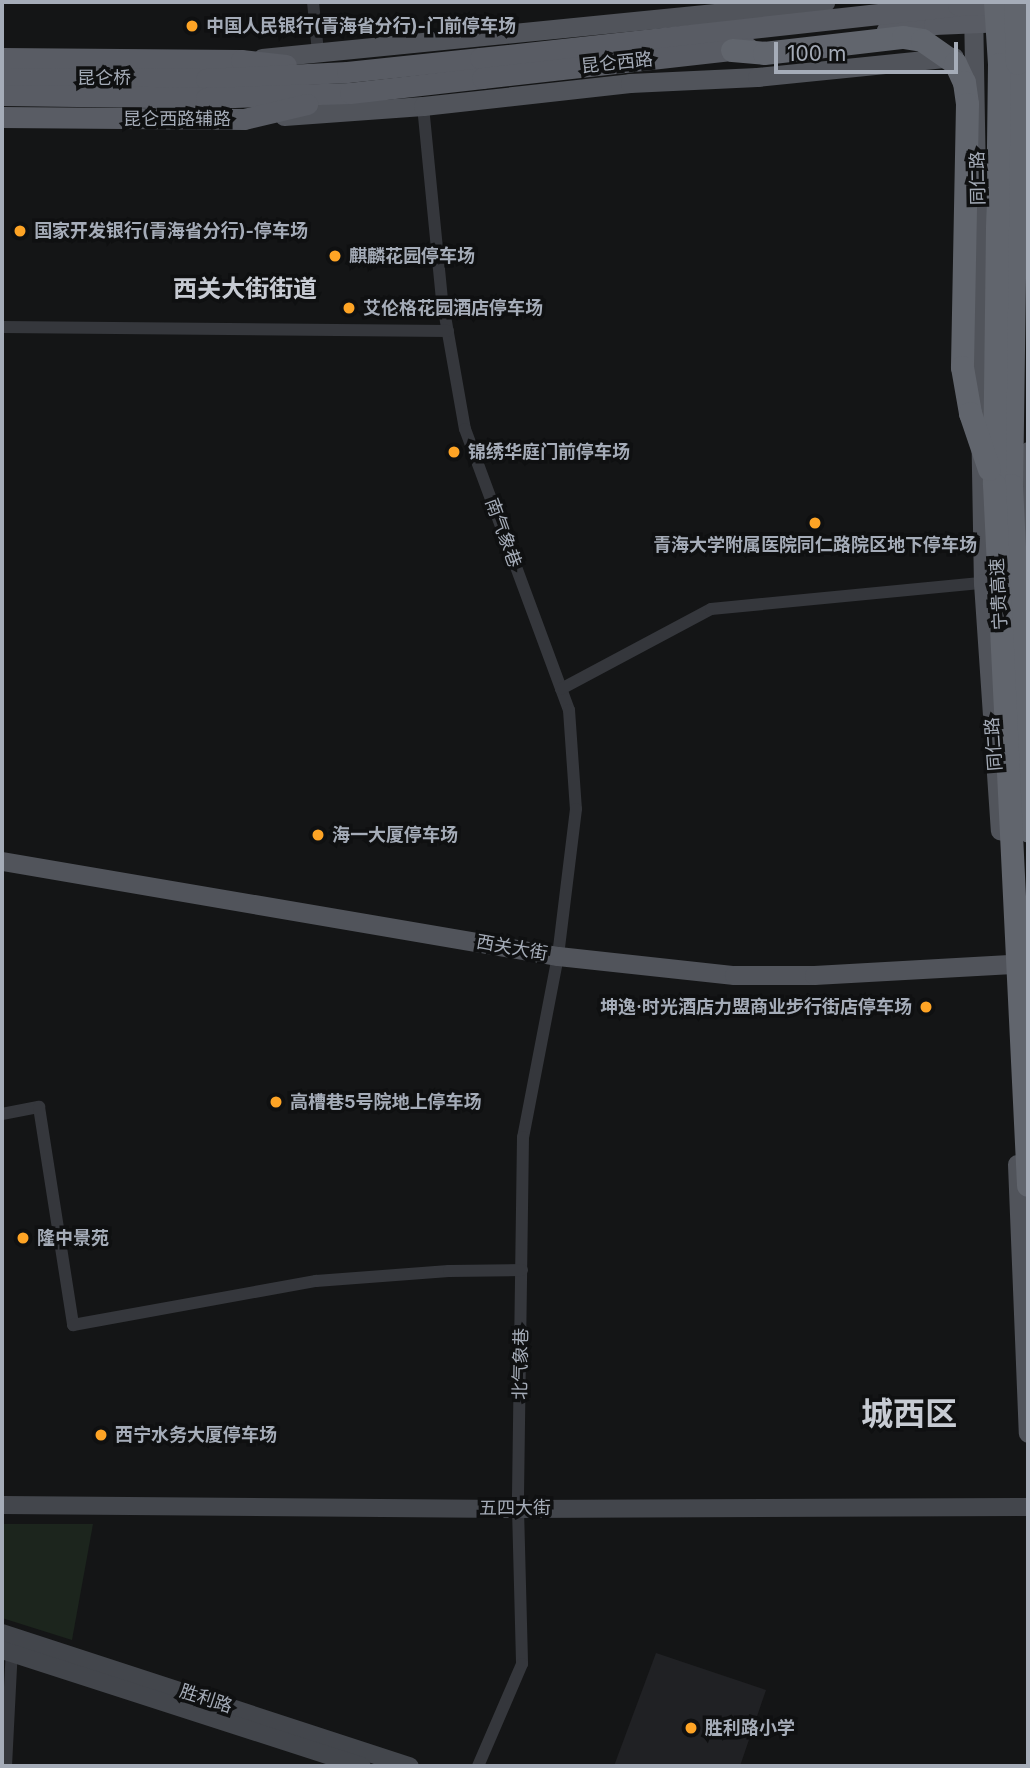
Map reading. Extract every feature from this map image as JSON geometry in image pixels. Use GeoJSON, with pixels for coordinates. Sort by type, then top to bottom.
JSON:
{"type":"FeatureCollection","features":[{"type":"Feature","properties":{"kind":"highway"},"geometry":{"type":"LineString","coordinates":[[928,2],[966,3]]}},
{"type":"Feature","properties":{"kind":"highway","name":"宁贵高速"},"geometry":{"type":"LineString","coordinates":[[995,2],[999,64],[1003,485],[1028,1185]]}},
{"type":"Feature","properties":{"kind":"highway","name":"宁贵高速"},"geometry":{"type":"LineString","coordinates":[[1015,2],[1017,63],[1003,485],[1028,831]]}},
{"type":"Feature","properties":{"kind":"highway","name":"昆仑西路"},"geometry":{"type":"LineString","coordinates":[[206,89],[348,83],[481,68],[966,3],[1028,4]]}},
{"type":"Feature","properties":{"kind":"highway","name":"昆仑西路"},"geometry":{"type":"LineString","coordinates":[[481,68],[732,50],[934,24],[1028,20]]}},
{"type":"Feature","properties":{"kind":"highway"},"geometry":{"type":"LineString","coordinates":[[732,50],[764,53],[903,37],[922,40],[955,62],[964,82],[968,104],[962,367],[970,413],[1003,485]]}},
{"type":"Feature","properties":{"kind":"highway"},"geometry":{"type":"LineString","coordinates":[[2,58],[241,60],[348,83]]}},
{"type":"Feature","properties":{"kind":"highway","name":"昆仑桥"},"geometry":{"type":"LineString","coordinates":[[2,78],[206,89]]}},
{"type":"Feature","properties":{"kind":"highway","name":"昆仑西路辅路"},"geometry":{"type":"LineString","coordinates":[[2,117],[244,119],[348,83]]}},
{"type":"Feature","properties":{"kind":"highway","name":"昆仑桥"},"geometry":{"type":"LineString","coordinates":[[2,95],[206,89]]}},
{"type":"Feature","properties":{"kind":"highway"},"geometry":{"type":"LineString","coordinates":[[1003,485],[1028,424]]}},
{"type":"Feature","properties":{"kind":"main road"},"geometry":{"type":"LineString","coordinates":[[241,60],[474,37],[676,10],[825,2]]}},
{"type":"Feature","properties":{"kind":"main road","name":"同仁路"},"geometry":{"type":"LineString","coordinates":[[966,3],[976,56],[983,583],[1019,964],[1028,1433]]}},
{"type":"Feature","properties":{"kind":"main road"},"geometry":{"type":"LineString","coordinates":[[474,37],[436,50],[378,58],[348,83],[388,100],[444,93],[520,96]]}},
{"type":"Feature","properties":{"kind":"main road"},"geometry":{"type":"LineString","coordinates":[[244,119],[423,106],[630,83],[757,77],[1028,53]]}},
{"type":"Feature","properties":{"kind":"main road"},"geometry":{"type":"LineString","coordinates":[[1028,451],[1028,542]]}},
{"type":"Feature","properties":{"kind":"main road","name":"西关大街"},"geometry":{"type":"LineString","coordinates":[[2,861],[558,956],[734,975],[814,975],[1019,964]]}},
{"type":"Feature","properties":{"kind":"main road","name":"五四大街"},"geometry":{"type":"LineString","coordinates":[[2,1505],[519,1509],[1028,1507]]}},
{"type":"Feature","properties":{"kind":"main road","name":"胜利路"},"geometry":{"type":"LineString","coordinates":[[7,1643],[362,1766]]}},
{"type":"Feature","properties":{"kind":"main road","name":"胜利路"},"geometry":{"type":"LineString","coordinates":[[7,1643],[410,1766]]}},
{"type":"Feature","properties":{"kind":"street"},"geometry":{"type":"LineString","coordinates":[[313,2],[318,52]]}},
{"type":"Feature","properties":{"kind":"street","name":"南气象巷"},"geometry":{"type":"LineString","coordinates":[[423,106],[448,331],[465,429],[569,710],[576,808],[558,956]]}},
{"type":"Feature","properties":{"kind":"street"},"geometry":{"type":"LineString","coordinates":[[2,327],[448,331]]}},
{"type":"Feature","properties":{"kind":"street"},"geometry":{"type":"LineString","coordinates":[[561,689],[711,609],[983,583]]}},
{"type":"Feature","properties":{"kind":"street","name":"北气象巷"},"geometry":{"type":"LineString","coordinates":[[478,1766],[522,1664],[519,1509],[523,1137],[558,956]]}},
{"type":"Feature","properties":{"kind":"street"},"geometry":{"type":"LineString","coordinates":[[2,1114],[39,1107],[73,1325],[316,1281],[449,1271],[522,1270]]}},
{"type":"Feature","properties":{"kind":"street"},"geometry":{"type":"LineString","coordinates":[[6,1766],[7,1643]]}},
{"type":"Feature","properties":{"kind":"shaded area"},"geometry":{"type":"Polygon","coordinates":[[[2,1524],[93,1524],[72,1640],[2,1618],[2,1524]]]}},
{"type":"Feature","properties":{"kind":"shaded area","name":"胜利路小学"},"geometry":{"type":"Polygon","coordinates":[[[656,1653],[766,1690],[740,1766],[614,1766],[656,1653]]]}},
{"type":"Feature","properties":{"kind":"place","name":"中国人民银行(青海省分行)-门前停车场"},"geometry":{"type":"Point","coordinates":[192,26]}},
{"type":"Feature","properties":{"kind":"place","name":"国家开发银行(青海省分行)-停车场"},"geometry":{"type":"Point","coordinates":[20,231]}},
{"type":"Feature","properties":{"kind":"place","name":"麒麟花园停车场"},"geometry":{"type":"Point","coordinates":[335,256]}},
{"type":"Feature","properties":{"kind":"place","name":"艾伦格花园酒店停车场"},"geometry":{"type":"Point","coordinates":[349,308]}},
{"type":"Feature","properties":{"kind":"place","name":"锦绣华庭门前停车场"},"geometry":{"type":"Point","coordinates":[454,452]}},
{"type":"Feature","properties":{"kind":"place","name":"青海大学附属医院同仁路院区地下停车场"},"geometry":{"type":"Point","coordinates":[815,523]}},
{"type":"Feature","properties":{"kind":"place","name":"海一大厦停车场"},"geometry":{"type":"Point","coordinates":[318,835]}},
{"type":"Feature","properties":{"kind":"place","name":"坤逸·时光酒店力盟商业步行街店停车场"},"geometry":{"type":"Point","coordinates":[926,1007]}},
{"type":"Feature","properties":{"kind":"place","name":"高槽巷5号院地上停车场"},"geometry":{"type":"Point","coordinates":[276,1102]}},
{"type":"Feature","properties":{"kind":"place","name":"隆中景苑"},"geometry":{"type":"Point","coordinates":[23,1238]}},
{"type":"Feature","properties":{"kind":"place","name":"西宁水务大厦停车场"},"geometry":{"type":"Point","coordinates":[101,1435]}},
{"type":"Feature","properties":{"kind":"place","name":"胜利路小学"},"geometry":{"type":"Point","coordinates":[691,1728]}},
{"type":"Feature","properties":{"kind":"district","name":"西关大街街道"},"geometry":{"type":"Point","coordinates":[245,289]}},
{"type":"Feature","properties":{"kind":"district","name":"城西区"},"geometry":{"type":"Point","coordinates":[909,1414]}}]}
